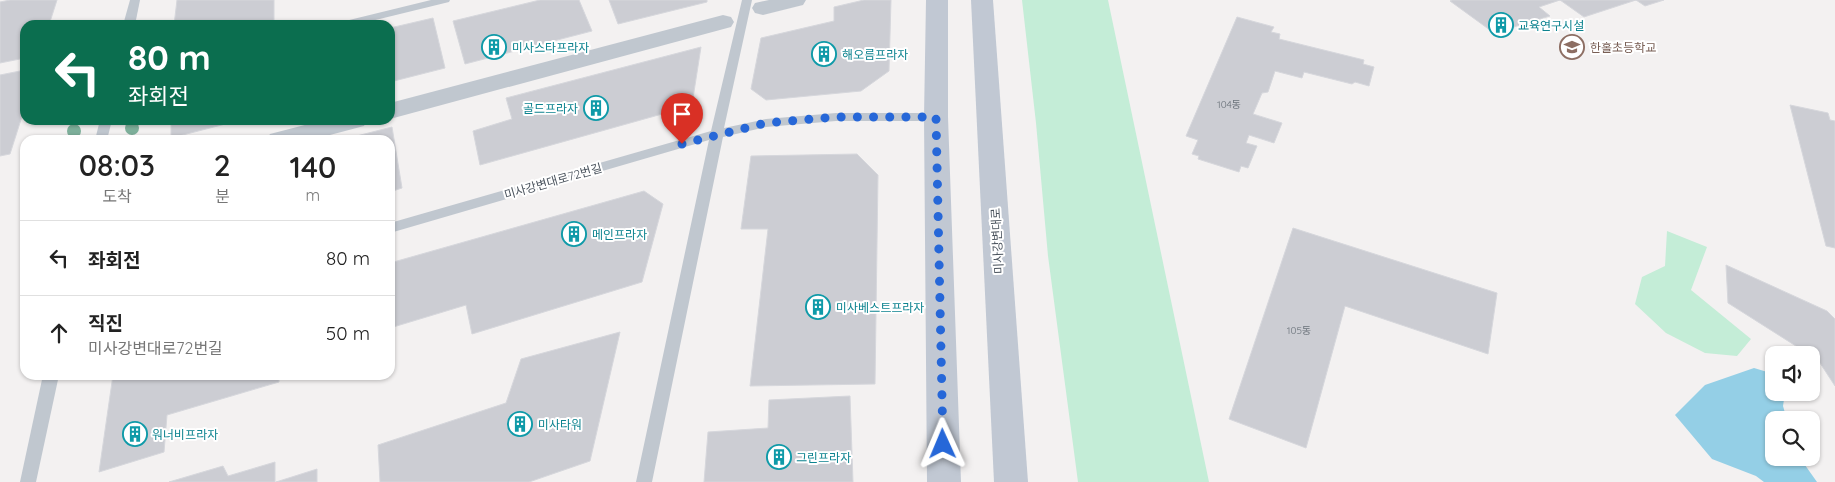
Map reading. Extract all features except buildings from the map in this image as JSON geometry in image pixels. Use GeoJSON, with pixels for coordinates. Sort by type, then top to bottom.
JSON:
{"type":"FeatureCollection","features":[{"type":"Feature","properties":{"kind":"main road"},"geometry":{"type":"LineString","coordinates":[[936,0],[936,117],[944,482]]}},
{"type":"Feature","properties":{"kind":"main road","name":"미사강변대로"},"geometry":{"type":"LineString","coordinates":[[982,0],[1011,482]]}},
{"type":"Feature","properties":{"kind":"street"},"geometry":{"type":"LineString","coordinates":[[755,4],[795,0]]}},
{"type":"Feature","properties":{"kind":"street"},"geometry":{"type":"LineString","coordinates":[[395,110],[723,22]]}},
{"type":"Feature","properties":{"kind":"street"},"geometry":{"type":"LineString","coordinates":[[298,135],[335,125]]}},
{"type":"Feature","properties":{"kind":"lane"},"geometry":{"type":"LineString","coordinates":[[130,20],[135,0]]}},
{"type":"Feature","properties":{"kind":"lane"},"geometry":{"type":"LineString","coordinates":[[362,20],[445,0]]}},
{"type":"Feature","properties":{"kind":"lane"},"geometry":{"type":"LineString","coordinates":[[644,482],[717,134],[755,4]]}},
{"type":"Feature","properties":{"kind":"lane","name":"미사강변대로72번길"},"geometry":{"type":"LineString","coordinates":[[395,227],[717,134],[766,123],[836,117],[936,117]]}},
{"type":"Feature","properties":{"kind":"lane"},"geometry":{"type":"LineString","coordinates":[[28,482],[50,380]]}},
{"type":"Feature","properties":{"kind":"green space"},"geometry":{"type":"Polygon","coordinates":[[[1022,0],[1108,0],[1209,482],[1078,482],[1048,256],[1036,123],[1022,0]]]}},
{"type":"Feature","properties":{"kind":"green space"},"geometry":{"type":"Polygon","coordinates":[[[1667,231],[1707,247],[1691,290],[1751,339],[1737,356],[1705,353],[1666,333],[1635,304],[1642,277],[1665,266],[1667,231]]]}},
{"type":"Feature","properties":{"kind":"water"},"geometry":{"type":"Polygon","coordinates":[[[1754,368],[1765,371],[1765,401],[1784,401],[1784,411],[1765,411],[1765,466],[1806,466],[1817,482],[1764,482],[1756,476],[1712,459],[1675,415],[1705,385],[1754,368]]]}},
{"type":"Feature","properties":{"kind":"place","name":"교육연구시설"},"geometry":{"type":"Point","coordinates":[1501,25]}},
{"type":"Feature","properties":{"kind":"place","name":"미사스타프라자"},"geometry":{"type":"Point","coordinates":[494,47]}},
{"type":"Feature","properties":{"kind":"place","name":"한홀초등학교"},"geometry":{"type":"Point","coordinates":[1572,47]}},
{"type":"Feature","properties":{"kind":"place","name":"해오름프라자"},"geometry":{"type":"Point","coordinates":[824,54]}},
{"type":"Feature","properties":{"kind":"place","name":"골드프라자"},"geometry":{"type":"Point","coordinates":[596,108]}},
{"type":"Feature","properties":{"kind":"place","name":"메인프라자"},"geometry":{"type":"Point","coordinates":[574,234]}},
{"type":"Feature","properties":{"kind":"place","name":"미사베스트프라자"},"geometry":{"type":"Point","coordinates":[818,307]}},
{"type":"Feature","properties":{"kind":"place","name":"미사타워"},"geometry":{"type":"Point","coordinates":[520,424]}},
{"type":"Feature","properties":{"kind":"place","name":"워너비프라자"},"geometry":{"type":"Point","coordinates":[135,434]}},
{"type":"Feature","properties":{"kind":"place","name":"그린프라자"},"geometry":{"type":"Point","coordinates":[779,457]}},
{"type":"Feature","properties":{"kind":"route"},"geometry":{"type":"LineString","coordinates":[[682,144],[766,123],[836,117],[936,117],[943,444]]}}]}
